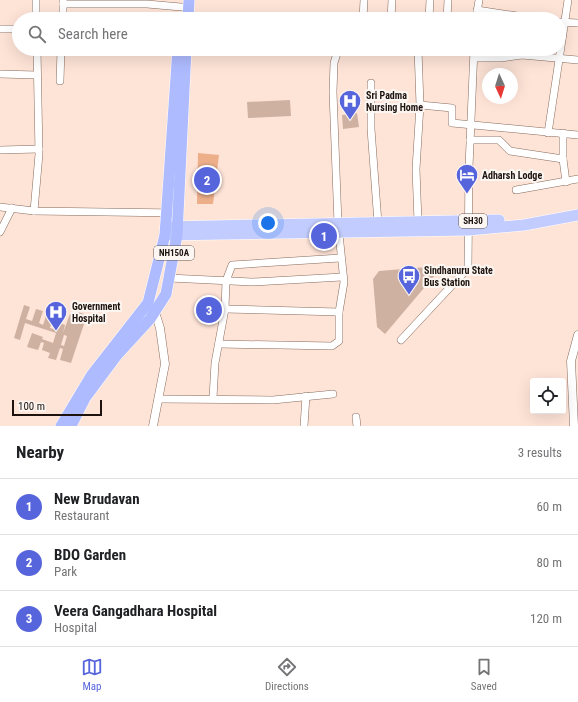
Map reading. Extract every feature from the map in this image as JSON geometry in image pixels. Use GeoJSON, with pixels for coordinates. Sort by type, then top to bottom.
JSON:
{"type":"FeatureCollection","features":[{"type":"Feature","properties":{"kind":"highway"},"geometry":{"type":"LineString","coordinates":[[182,12],[184,2]]}},
{"type":"Feature","properties":{"kind":"highway"},"geometry":{"type":"LineString","coordinates":[[184,2],[186,12]]}},
{"type":"Feature","properties":{"kind":"highway","name":"NH150A"},"geometry":{"type":"LineString","coordinates":[[61,426],[91,376],[152,307],[166,294],[178,231],[173,213],[178,56]]}},
{"type":"Feature","properties":{"kind":"highway","name":"NH150A"},"geometry":{"type":"LineString","coordinates":[[71,426],[85,398],[152,307],[165,231],[173,213],[185,56]]}},
{"type":"Feature","properties":{"kind":"main road","name":"SH30"},"geometry":{"type":"LineString","coordinates":[[165,231],[338,228],[378,223],[418,222],[468,226],[536,217],[578,208]]}},
{"type":"Feature","properties":{"kind":"main road"},"geometry":{"type":"LineString","coordinates":[[338,228],[524,225],[578,215]]}},
{"type":"Feature","properties":{"kind":"street"},"geometry":{"type":"LineString","coordinates":[[36,0],[36,12]]}},
{"type":"Feature","properties":{"kind":"street"},"geometry":{"type":"LineString","coordinates":[[363,12],[364,0]]}},
{"type":"Feature","properties":{"kind":"street"},"geometry":{"type":"LineString","coordinates":[[391,12],[392,0]]}},
{"type":"Feature","properties":{"kind":"street"},"geometry":{"type":"LineString","coordinates":[[429,12],[430,0]]}},
{"type":"Feature","properties":{"kind":"street"},"geometry":{"type":"LineString","coordinates":[[447,12],[448,0]]}},
{"type":"Feature","properties":{"kind":"street"},"geometry":{"type":"LineString","coordinates":[[479,0],[477,10],[490,12]]}},
{"type":"Feature","properties":{"kind":"street"},"geometry":{"type":"LineString","coordinates":[[565,12],[568,0]]}},
{"type":"Feature","properties":{"kind":"street"},"geometry":{"type":"LineString","coordinates":[[63,2],[147,4],[184,2]]}},
{"type":"Feature","properties":{"kind":"street"},"geometry":{"type":"LineString","coordinates":[[566,22],[578,23]]}},
{"type":"Feature","properties":{"kind":"street"},"geometry":{"type":"LineString","coordinates":[[0,29],[12,29]]}},
{"type":"Feature","properties":{"kind":"street"},"geometry":{"type":"LineString","coordinates":[[34,211],[39,149],[37,56]]}},
{"type":"Feature","properties":{"kind":"street"},"geometry":{"type":"LineString","coordinates":[[60,81],[61,56]]}},
{"type":"Feature","properties":{"kind":"street"},"geometry":{"type":"LineString","coordinates":[[219,344],[332,346],[339,342],[339,312],[344,282],[342,277],[338,228],[333,92],[334,63],[336,56]]}},
{"type":"Feature","properties":{"kind":"street"},"geometry":{"type":"LineString","coordinates":[[418,56],[420,105],[416,169],[418,222]]}},
{"type":"Feature","properties":{"kind":"street"},"geometry":{"type":"LineString","coordinates":[[401,340],[468,268],[470,124],[475,58],[501,58],[515,56]]}},
{"type":"Feature","properties":{"kind":"street"},"geometry":{"type":"LineString","coordinates":[[534,56],[578,60]]}},
{"type":"Feature","properties":{"kind":"street"},"geometry":{"type":"LineString","coordinates":[[548,133],[559,58]]}},
{"type":"Feature","properties":{"kind":"street"},"geometry":{"type":"LineString","coordinates":[[0,74],[37,75]]}},
{"type":"Feature","properties":{"kind":"street"},"geometry":{"type":"LineString","coordinates":[[371,83],[372,129],[378,223]]}},
{"type":"Feature","properties":{"kind":"street"},"geometry":{"type":"LineString","coordinates":[[420,105],[452,108],[452,124],[470,124],[548,133],[578,134]]}},
{"type":"Feature","properties":{"kind":"street"},"geometry":{"type":"LineString","coordinates":[[563,133],[563,159],[566,182]]}},
{"type":"Feature","properties":{"kind":"street"},"geometry":{"type":"LineString","coordinates":[[470,140],[499,140],[510,150],[563,159]]}},
{"type":"Feature","properties":{"kind":"street"},"geometry":{"type":"LineString","coordinates":[[0,150],[39,149]]}},
{"type":"Feature","properties":{"kind":"street"},"geometry":{"type":"LineString","coordinates":[[516,190],[578,179]]}},
{"type":"Feature","properties":{"kind":"street"},"geometry":{"type":"LineString","coordinates":[[0,206],[34,211],[173,213]]}},
{"type":"Feature","properties":{"kind":"street"},"geometry":{"type":"LineString","coordinates":[[0,231],[12,208]]}},
{"type":"Feature","properties":{"kind":"street"},"geometry":{"type":"LineString","coordinates":[[213,398],[215,364],[225,310],[226,281],[232,265],[340,258]]}},
{"type":"Feature","properties":{"kind":"street"},"geometry":{"type":"LineString","coordinates":[[169,278],[252,282],[342,277]]}},
{"type":"Feature","properties":{"kind":"street"},"geometry":{"type":"LineString","coordinates":[[152,307],[160,328],[165,364],[153,426]]}},
{"type":"Feature","properties":{"kind":"street"},"geometry":{"type":"LineString","coordinates":[[225,310],[339,312]]}},
{"type":"Feature","properties":{"kind":"street"},"geometry":{"type":"LineString","coordinates":[[574,426],[571,361],[578,335]]}},
{"type":"Feature","properties":{"kind":"street"},"geometry":{"type":"LineString","coordinates":[[159,399],[213,398],[273,400],[333,394]]}},
{"type":"Feature","properties":{"kind":"street"},"geometry":{"type":"LineString","coordinates":[[304,426],[306,396]]}},
{"type":"Feature","properties":{"kind":"street"},"geometry":{"type":"LineString","coordinates":[[356,417],[357,426]]}},
{"type":"Feature","properties":{"kind":"shaded area"},"geometry":{"type":"Polygon","coordinates":[[[198,153],[219,155],[213,204],[197,204],[198,153]]]}},
{"type":"Feature","properties":{"kind":"building"},"geometry":{"type":"Polygon","coordinates":[[[290,100],[291,116],[248,118],[247,102],[290,100]]]}},
{"type":"Feature","properties":{"kind":"building"},"geometry":{"type":"Polygon","coordinates":[[[357,113],[359,127],[343,129],[342,115],[357,113]]]}},
{"type":"Feature","properties":{"kind":"building"},"geometry":{"type":"Polygon","coordinates":[[[427,267],[435,275],[385,334],[377,327],[373,279],[379,271],[427,267]]]}},
{"type":"Feature","properties":{"kind":"building"},"geometry":{"type":"Polygon","coordinates":[[[24,305],[30,307],[26,319],[32,321],[36,309],[43,311],[39,323],[43,325],[47,313],[54,315],[50,328],[57,330],[60,323],[65,325],[63,333],[70,314],[74,315],[75,311],[87,315],[71,363],[60,360],[63,349],[60,348],[56,360],[48,358],[50,353],[42,350],[44,343],[41,342],[38,350],[27,347],[32,333],[53,343],[56,333],[25,323],[20,340],[14,338],[24,305]],[[64,335],[61,345],[64,346],[67,336],[64,335]]]}},
{"type":"Feature","properties":{"kind":"place","name":"Sri Padma Nursing Home"},"geometry":{"type":"Point","coordinates":[350,120]}},
{"type":"Feature","properties":{"kind":"place","name":"BDO Garden"},"geometry":{"type":"Point","coordinates":[207,180]}},
{"type":"Feature","properties":{"kind":"place","name":"Adharsh Lodge"},"geometry":{"type":"Point","coordinates":[467,194]}},
{"type":"Feature","properties":{"kind":"place","name":"New Brudavan"},"geometry":{"type":"Point","coordinates":[324,236]}},
{"type":"Feature","properties":{"kind":"place","name":"Sindhanuru State Bus Station"},"geometry":{"type":"Point","coordinates":[409,296]}},
{"type":"Feature","properties":{"kind":"place","name":"Veera Gangadhara Hospital"},"geometry":{"type":"Point","coordinates":[209,310]}},
{"type":"Feature","properties":{"kind":"place","name":"Government Hospital"},"geometry":{"type":"Point","coordinates":[56,332]}}]}
